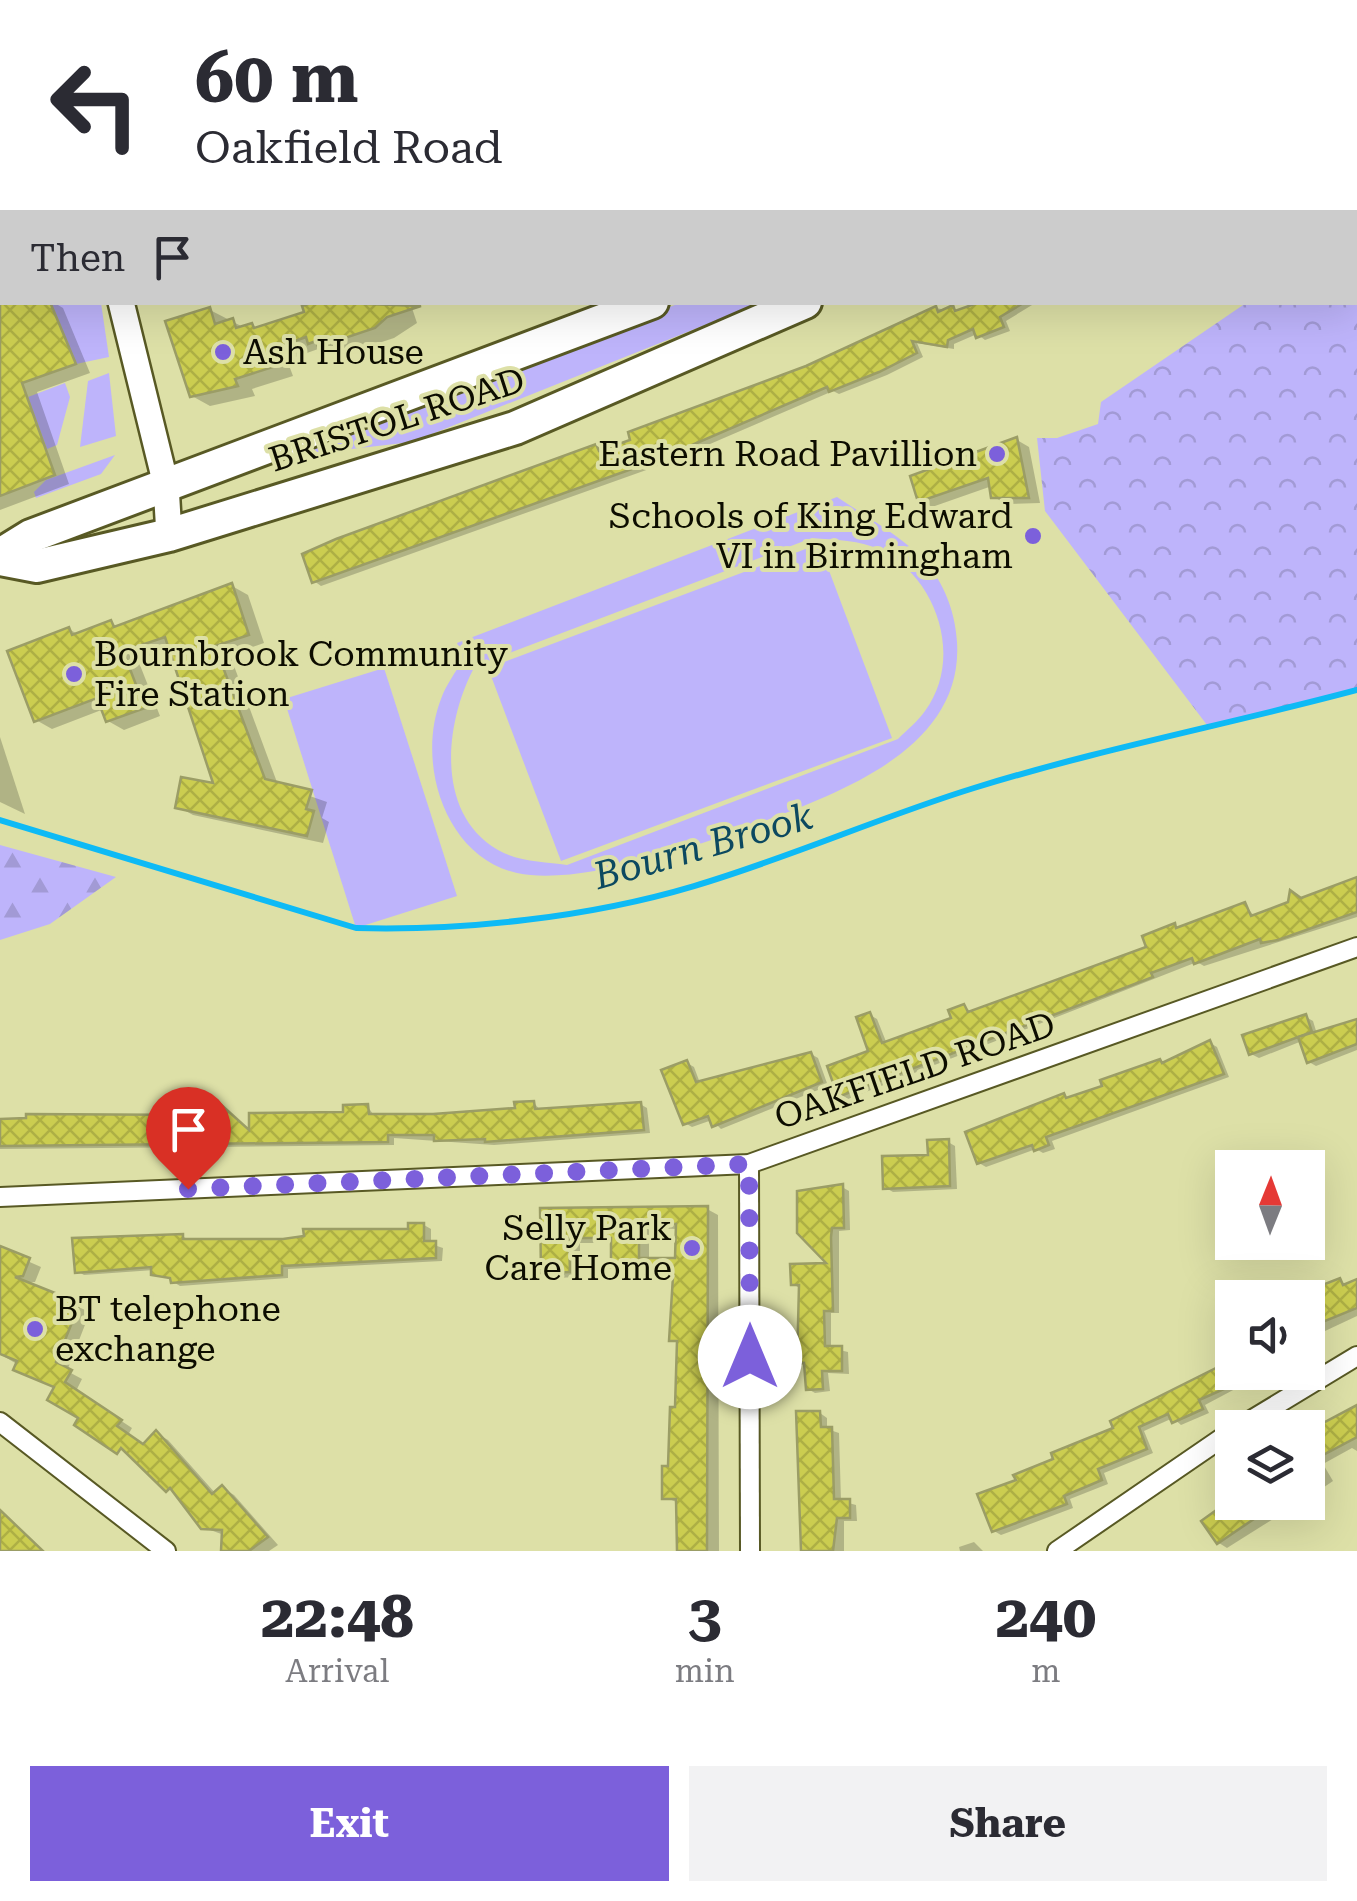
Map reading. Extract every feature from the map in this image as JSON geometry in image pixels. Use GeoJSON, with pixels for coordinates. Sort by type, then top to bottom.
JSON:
{"type":"FeatureCollection","features":[{"type":"Feature","properties":{"kind":"highway","name":"BRISTOL ROAD"},"geometry":{"type":"LineString","coordinates":[[0,557],[31,536],[644,305]]}},
{"type":"Feature","properties":{"kind":"highway","name":"BRISTOL ROAD"},"geometry":{"type":"LineString","coordinates":[[0,557],[37,566],[169,535],[515,428],[798,305]]}},
{"type":"Feature","properties":{"kind":"highway"},"geometry":{"type":"LineString","coordinates":[[166,486],[178,504],[195,509],[359,458],[436,452]]}},
{"type":"Feature","properties":{"kind":"street"},"geometry":{"type":"LineString","coordinates":[[122,305],[166,486],[169,535]]}},
{"type":"Feature","properties":{"kind":"street","name":"OAKFIELD ROAD"},"geometry":{"type":"LineString","coordinates":[[0,1198],[749,1164],[1357,947]]}},
{"type":"Feature","properties":{"kind":"street"},"geometry":{"type":"LineString","coordinates":[[749,1164],[750,1551]]}},
{"type":"Feature","properties":{"kind":"street"},"geometry":{"type":"LineString","coordinates":[[1267,1410],[1357,1356]]}},
{"type":"Feature","properties":{"kind":"street"},"geometry":{"type":"LineString","coordinates":[[0,1422],[166,1551]]}},
{"type":"Feature","properties":{"kind":"street"},"geometry":{"type":"LineString","coordinates":[[1057,1551],[1215,1443]]}},
{"type":"Feature","properties":{"kind":"green space"},"geometry":{"type":"Polygon","coordinates":[[[51,305],[101,305],[109,357],[76,364],[51,305]]]}},
{"type":"Feature","properties":{"kind":"green space"},"geometry":{"type":"Polygon","coordinates":[[[675,305],[755,305],[412,442],[308,454],[297,451],[675,305]]]}},
{"type":"Feature","properties":{"kind":"green space"},"geometry":{"type":"Polygon","coordinates":[[[1243,305],[1357,305],[1357,690],[1210,729],[1045,511],[1037,438],[1057,438],[1098,424],[1101,402],[1243,305]]]}},
{"type":"Feature","properties":{"kind":"green space"},"geometry":{"type":"Polygon","coordinates":[[[109,373],[116,436],[80,447],[88,381],[109,373]]]}},
{"type":"Feature","properties":{"kind":"green space"},"geometry":{"type":"Polygon","coordinates":[[[65,383],[70,397],[57,445],[47,449],[28,397],[65,383]]]}},
{"type":"Feature","properties":{"kind":"green space"},"geometry":{"type":"Polygon","coordinates":[[[115,455],[101,474],[36,498],[34,492],[46,480],[115,455]]]}},
{"type":"Feature","properties":{"kind":"green space"},"geometry":{"type":"Polygon","coordinates":[[[837,497],[899,538],[926,563],[946,594],[957,642],[953,681],[939,713],[915,741],[886,765],[815,801],[664,855],[601,870],[542,876],[492,864],[471,848],[443,804],[435,778],[434,724],[443,694],[463,660],[457,643],[837,497]],[[812,538],[475,666],[457,713],[451,765],[463,813],[477,834],[514,857],[567,865],[898,739],[922,715],[937,690],[943,644],[930,599],[901,563],[881,550],[856,542],[812,538]]]}},
{"type":"Feature","properties":{"kind":"green space"},"geometry":{"type":"Polygon","coordinates":[[[819,544],[892,738],[561,861],[488,668],[819,544]]]}},
{"type":"Feature","properties":{"kind":"green space"},"geometry":{"type":"Polygon","coordinates":[[[384,668],[457,896],[356,928],[284,699],[384,668]]]}},
{"type":"Feature","properties":{"kind":"green space"},"geometry":{"type":"Polygon","coordinates":[[[0,845],[116,877],[50,924],[0,940],[0,845]]]}},
{"type":"Feature","properties":{"kind":"building"},"geometry":{"type":"Polygon","coordinates":[[[0,305],[51,305],[76,364],[22,383],[55,475],[0,496],[0,305]]]}},
{"type":"Feature","properties":{"kind":"building"},"geometry":{"type":"Polygon","coordinates":[[[953,305],[955,311],[972,305],[1020,305],[1000,317],[1004,327],[976,338],[973,329],[948,340],[947,347],[912,341],[917,353],[879,372],[829,392],[827,387],[657,460],[312,583],[302,554],[336,539],[596,444],[599,451],[630,440],[628,432],[806,366],[936,306],[938,312],[953,305]]]}},
{"type":"Feature","properties":{"kind":"building","name":"Ash House"},"geometry":{"type":"Polygon","coordinates":[[[302,306],[421,306],[387,317],[375,328],[318,347],[316,341],[308,344],[306,337],[270,350],[276,366],[235,379],[238,386],[190,397],[165,321],[210,307],[215,324],[233,318],[236,328],[252,323],[254,328],[304,312],[302,306]]]}},
{"type":"Feature","properties":{"kind":"building","name":"Eastern Road Pavillion"},"geometry":{"type":"Polygon","coordinates":[[[1017,437],[1029,498],[991,498],[988,478],[918,502],[910,476],[1017,437]]]}},
{"type":"Feature","properties":{"kind":"building"},"geometry":{"type":"Polygon","coordinates":[[[232,583],[249,635],[215,646],[265,779],[312,790],[306,809],[314,811],[307,836],[175,808],[181,777],[213,783],[165,637],[123,651],[145,708],[106,722],[97,698],[34,722],[7,651],[69,627],[72,635],[111,620],[114,627],[232,583]]]}},
{"type":"Feature","properties":{"kind":"building"},"geometry":{"type":"Polygon","coordinates":[[[1357,877],[1357,912],[1278,940],[1261,943],[1260,939],[1194,964],[1192,958],[1151,973],[1153,977],[838,1097],[827,1066],[868,1051],[856,1017],[870,1012],[882,1043],[951,1018],[948,1010],[964,1004],[968,1012],[1146,947],[1142,936],[1175,923],[1176,928],[1245,902],[1251,916],[1288,902],[1290,890],[1301,898],[1357,877]]]}},
{"type":"Feature","properties":{"kind":"building"},"geometry":{"type":"Polygon","coordinates":[[[1306,1014],[1312,1032],[1249,1055],[1242,1035],[1306,1014]]]}},
{"type":"Feature","properties":{"kind":"building"},"geometry":{"type":"Polygon","coordinates":[[[1357,1019],[1357,1044],[1307,1063],[1298,1037],[1357,1019]]]}},
{"type":"Feature","properties":{"kind":"building"},"geometry":{"type":"Polygon","coordinates":[[[1210,1040],[1224,1074],[1046,1137],[1049,1145],[1034,1151],[1032,1145],[977,1164],[965,1132],[1064,1093],[1066,1098],[1102,1086],[1100,1080],[1160,1059],[1162,1063],[1210,1040]]]}},
{"type":"Feature","properties":{"kind":"building"},"geometry":{"type":"Polygon","coordinates":[[[811,1052],[822,1082],[712,1127],[708,1116],[683,1125],[661,1070],[687,1060],[696,1082],[811,1052]]]}},
{"type":"Feature","properties":{"kind":"building"},"geometry":{"type":"Polygon","coordinates":[[[217,1101],[249,1130],[249,1113],[343,1112],[343,1105],[368,1104],[369,1114],[433,1114],[515,1108],[514,1102],[534,1101],[535,1109],[641,1102],[644,1130],[485,1142],[434,1141],[434,1135],[388,1135],[388,1142],[0,1146],[0,1119],[26,1118],[26,1114],[202,1115],[217,1101]]]}},
{"type":"Feature","properties":{"kind":"building"},"geometry":{"type":"Polygon","coordinates":[[[949,1139],[950,1186],[883,1189],[882,1156],[928,1155],[927,1140],[949,1139]]]}},
{"type":"Feature","properties":{"kind":"building"},"geometry":{"type":"Polygon","coordinates":[[[843,1184],[844,1228],[832,1228],[831,1237],[833,1311],[824,1311],[825,1346],[842,1346],[842,1371],[822,1371],[823,1389],[806,1390],[804,1363],[797,1364],[799,1285],[791,1285],[790,1264],[826,1263],[797,1233],[797,1191],[843,1184]]]}},
{"type":"Feature","properties":{"kind":"building"},"geometry":{"type":"Polygon","coordinates":[[[708,1206],[707,1551],[677,1551],[676,1499],[662,1499],[662,1466],[668,1466],[670,1407],[675,1407],[677,1341],[669,1341],[673,1276],[631,1276],[631,1267],[611,1267],[611,1238],[569,1238],[570,1272],[541,1273],[540,1208],[708,1206]],[[639,1223],[639,1258],[675,1258],[676,1224],[639,1223]]]}},
{"type":"Feature","properties":{"kind":"building"},"geometry":{"type":"Polygon","coordinates":[[[408,1223],[424,1223],[424,1241],[436,1241],[436,1258],[282,1266],[282,1275],[171,1283],[170,1278],[151,1275],[151,1267],[75,1273],[72,1238],[183,1234],[183,1239],[283,1239],[304,1236],[303,1229],[408,1229],[408,1223]]]}},
{"type":"Feature","properties":{"kind":"building"},"geometry":{"type":"Polygon","coordinates":[[[0,1246],[30,1258],[23,1276],[15,1277],[80,1303],[56,1362],[72,1370],[65,1382],[122,1420],[117,1426],[143,1444],[156,1430],[212,1494],[222,1485],[268,1537],[249,1551],[221,1551],[222,1530],[201,1529],[170,1488],[166,1492],[121,1448],[117,1454],[74,1425],[78,1418],[47,1400],[54,1387],[13,1370],[17,1361],[0,1354],[0,1246]]]}},
{"type":"Feature","properties":{"kind":"building"},"geometry":{"type":"Polygon","coordinates":[[[1340,1278],[1343,1285],[1357,1279],[1357,1308],[1325,1321],[1325,1284],[1340,1278]]]}},
{"type":"Feature","properties":{"kind":"building"},"geometry":{"type":"Polygon","coordinates":[[[1215,1368],[1215,1390],[1222,1390],[1199,1400],[1203,1409],[1172,1423],[1168,1414],[1139,1427],[1147,1449],[1098,1469],[1102,1480],[1064,1496],[1067,1504],[992,1532],[977,1494],[1016,1480],[1013,1475],[1053,1459],[1051,1453],[1113,1428],[1110,1421],[1215,1368]]]}},
{"type":"Feature","properties":{"kind":"building"},"geometry":{"type":"Polygon","coordinates":[[[1357,1405],[1357,1437],[1325,1454],[1325,1422],[1357,1405]]]}},
{"type":"Feature","properties":{"kind":"building"},"geometry":{"type":"Polygon","coordinates":[[[796,1411],[820,1411],[821,1427],[832,1427],[834,1499],[850,1499],[850,1518],[837,1518],[833,1551],[801,1551],[796,1411]]]}},
{"type":"Feature","properties":{"kind":"building"},"geometry":{"type":"Polygon","coordinates":[[[0,1510],[43,1551],[0,1551],[0,1510]]]}},
{"type":"Feature","properties":{"kind":"building"},"geometry":{"type":"Polygon","coordinates":[[[1215,1511],[1215,1520],[1252,1520],[1217,1544],[1201,1521],[1215,1511]]]}},
{"type":"Feature","properties":{"kind":"waterway","name":"Bourn Brook"},"geometry":{"type":"LineString","coordinates":[[0,820],[356,928],[527,920],[654,897],[1021,774],[1357,690]]}},
{"type":"Feature","properties":{"kind":"place","name":"Ash House"},"geometry":{"type":"Point","coordinates":[223,352]}},
{"type":"Feature","properties":{"kind":"place","name":"Eastern Road Pavillion"},"geometry":{"type":"Point","coordinates":[997,454]}},
{"type":"Feature","properties":{"kind":"place","name":"Schools of King Edward VI in Birmingham"},"geometry":{"type":"Point","coordinates":[1033,536]}},
{"type":"Feature","properties":{"kind":"place","name":"Bournbrook Community Fire Station"},"geometry":{"type":"Point","coordinates":[74,674]}},
{"type":"Feature","properties":{"kind":"place","name":"Selly Park Care Home"},"geometry":{"type":"Point","coordinates":[692,1248]}},
{"type":"Feature","properties":{"kind":"place","name":"BT telephone exchange"},"geometry":{"type":"Point","coordinates":[35,1329]}},
{"type":"Feature","properties":{"kind":"route"},"geometry":{"type":"LineString","coordinates":[[188,1189],[749,1164],[750,1357]]}}]}
